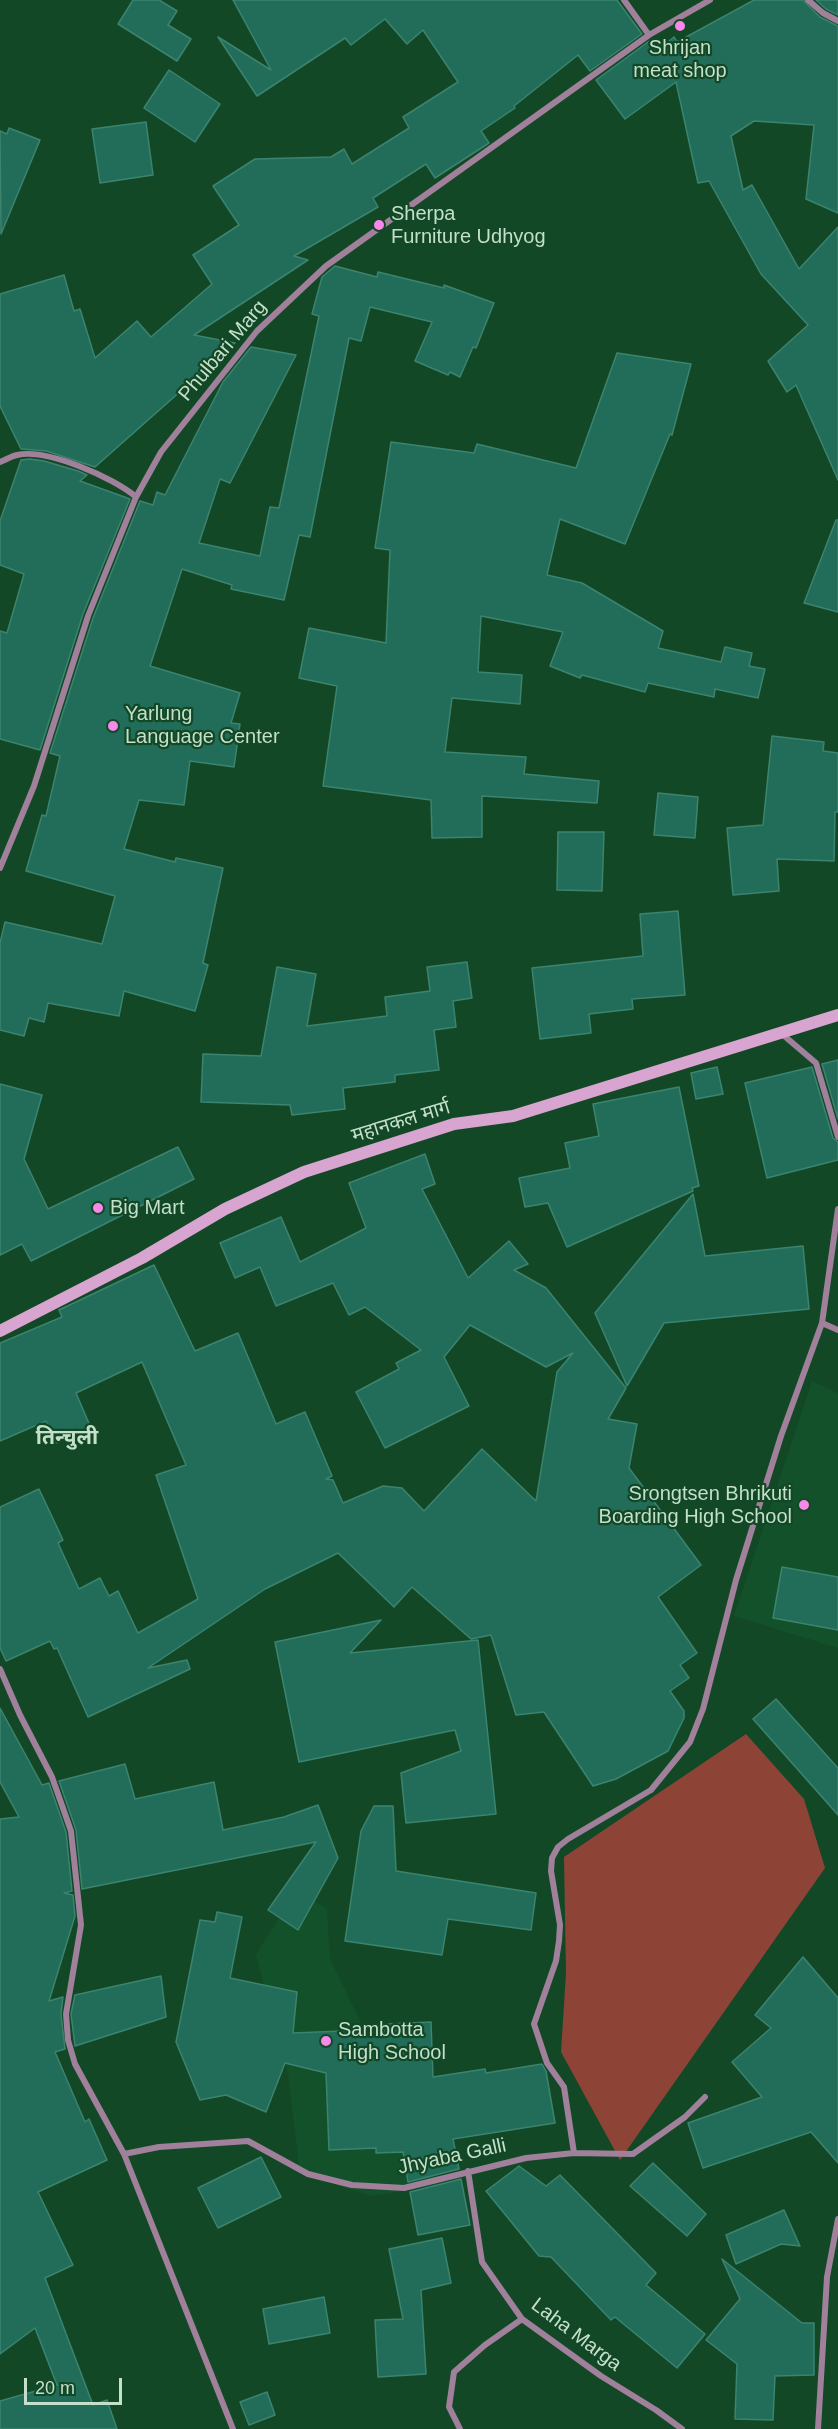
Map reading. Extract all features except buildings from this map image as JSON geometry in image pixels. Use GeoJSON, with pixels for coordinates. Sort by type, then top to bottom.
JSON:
{"type":"FeatureCollection","features":[{"type":"Feature","properties":{"kind":"main road","name":"महानकल मार्ग"},"geometry":{"type":"LineString","coordinates":[[0,1331],[142,1258],[225,1209],[304,1172],[454,1124],[513,1116],[838,1015]]}},
{"type":"Feature","properties":{"kind":"street"},"geometry":{"type":"LineString","coordinates":[[624,0],[649,34]]}},
{"type":"Feature","properties":{"kind":"street","name":"Phulbari Marg"},"geometry":{"type":"LineString","coordinates":[[0,868],[34,786],[88,616],[136,497],[161,452],[257,331],[326,266],[649,34],[710,0]]}},
{"type":"Feature","properties":{"kind":"street"},"geometry":{"type":"LineString","coordinates":[[808,0],[838,21]]}},
{"type":"Feature","properties":{"kind":"street"},"geometry":{"type":"LineString","coordinates":[[0,462],[18,454],[61,459],[123,485],[136,497]]}},
{"type":"Feature","properties":{"kind":"street"},"geometry":{"type":"LineString","coordinates":[[782,1034],[816,1063],[838,1137]]}},
{"type":"Feature","properties":{"kind":"street"},"geometry":{"type":"LineString","coordinates":[[574,2152],[564,2087],[547,2063],[534,2024],[556,1961],[560,1941],[560,1925],[551,1871],[552,1858],[558,1847],[568,1839],[651,1790],[690,1742],[703,1709],[736,1580],[771,1469],[822,1323],[838,1209]]}},
{"type":"Feature","properties":{"kind":"street"},"geometry":{"type":"LineString","coordinates":[[822,1323],[838,1330]]}},
{"type":"Feature","properties":{"kind":"street"},"geometry":{"type":"LineString","coordinates":[[0,1669],[20,1715],[52,1777],[71,1831],[81,1925],[66,2014],[68,2040],[75,2064],[124,2154],[234,2429]]}},
{"type":"Feature","properties":{"kind":"street","name":"Jhyaba Galli"},"geometry":{"type":"LineString","coordinates":[[124,2154],[159,2147],[248,2141],[308,2174],[352,2185],[404,2188],[526,2158],[574,2152],[633,2154],[686,2117],[705,2097]]}},
{"type":"Feature","properties":{"kind":"street","name":"Laha Marga"},"geometry":{"type":"LineString","coordinates":[[468,2171],[482,2262],[522,2319],[601,2376],[682,2429]]}},
{"type":"Feature","properties":{"kind":"street"},"geometry":{"type":"LineString","coordinates":[[818,2429],[827,2277],[838,2219]]}},
{"type":"Feature","properties":{"kind":"street"},"geometry":{"type":"LineString","coordinates":[[460,2429],[449,2407],[454,2372],[485,2345],[522,2319]]}},
{"type":"Feature","properties":{"kind":"shaded area","name":"Srongtsen Bhrikuti Boarding High School"},"geometry":{"type":"Polygon","coordinates":[[[812,1381],[838,1393],[838,1648],[734,1616],[812,1381]]]}},
{"type":"Feature","properties":{"kind":"shaded area"},"geometry":{"type":"Polygon","coordinates":[[[746,1734],[804,1799],[825,1868],[620,2160],[561,2052],[566,1973],[564,1857],[746,1734]]]}},
{"type":"Feature","properties":{"kind":"shaded area","name":"Sambotta High School"},"geometry":{"type":"Polygon","coordinates":[[[297,1889],[327,1909],[330,1959],[440,2185],[371,2196],[300,2173],[288,2074],[256,1955],[297,1889]]]}},
{"type":"Feature","properties":{"kind":"place","name":"Shrijan meat shop"},"geometry":{"type":"Point","coordinates":[680,26]}},
{"type":"Feature","properties":{"kind":"place","name":"Sherpa Furniture Udhyog"},"geometry":{"type":"Point","coordinates":[379,225]}},
{"type":"Feature","properties":{"kind":"place","name":"Yarlung Language Center"},"geometry":{"type":"Point","coordinates":[113,726]}},
{"type":"Feature","properties":{"kind":"place","name":"Big Mart"},"geometry":{"type":"Point","coordinates":[98,1208]}},
{"type":"Feature","properties":{"kind":"place","name":"Srongtsen Bhrikuti Boarding High School"},"geometry":{"type":"Point","coordinates":[804,1505]}},
{"type":"Feature","properties":{"kind":"place","name":"Sambotta High School"},"geometry":{"type":"Point","coordinates":[326,2041]}},
{"type":"Feature","properties":{"kind":"district","name":"तिन्चुली"},"geometry":{"type":"Point","coordinates":[67,1438]}}]}
